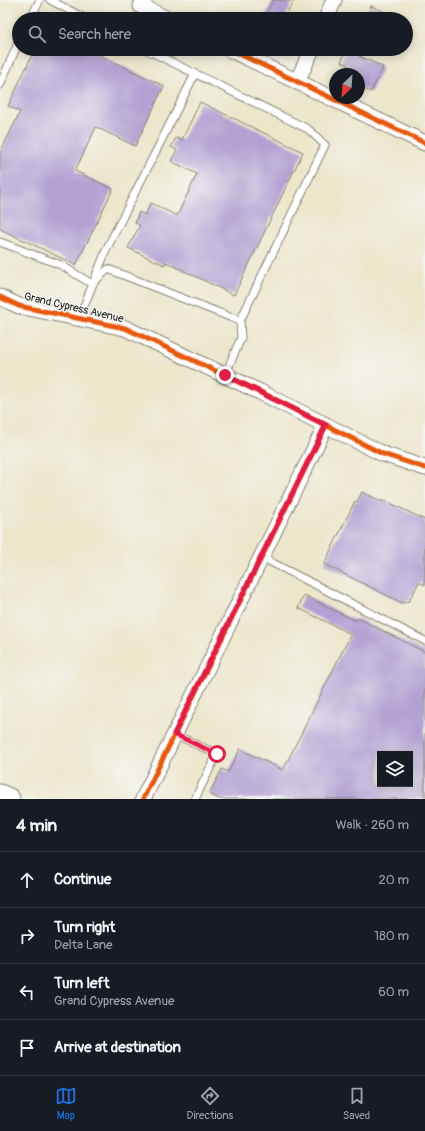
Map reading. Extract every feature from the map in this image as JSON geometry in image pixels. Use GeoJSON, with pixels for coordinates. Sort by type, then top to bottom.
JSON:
{"type":"FeatureCollection","features":[{"type":"Feature","properties":{"kind":"main road"},"geometry":{"type":"LineString","coordinates":[[0,795],[9,799]]}},
{"type":"Feature","properties":{"kind":"street"},"geometry":{"type":"LineString","coordinates":[[329,12],[334,0]]}},
{"type":"Feature","properties":{"kind":"street"},"geometry":{"type":"LineString","coordinates":[[142,3],[156,12]]}},
{"type":"Feature","properties":{"kind":"street"},"geometry":{"type":"LineString","coordinates":[[243,56],[425,143]]}},
{"type":"Feature","properties":{"kind":"street"},"geometry":{"type":"LineString","coordinates":[[297,82],[309,56]]}},
{"type":"Feature","properties":{"kind":"street","name":"Grand Cypress Avenue"},"geometry":{"type":"LineString","coordinates":[[0,297],[19,306],[125,328],[225,375],[383,454],[425,468]]}},
{"type":"Feature","properties":{"kind":"street"},"geometry":{"type":"LineString","coordinates":[[143,799],[326,425]]}},
{"type":"Feature","properties":{"kind":"lane"},"geometry":{"type":"LineString","coordinates":[[34,12],[40,0]]}},
{"type":"Feature","properties":{"kind":"lane"},"geometry":{"type":"LineString","coordinates":[[50,0],[73,12]]}},
{"type":"Feature","properties":{"kind":"lane"},"geometry":{"type":"LineString","coordinates":[[0,85],[13,56]]}},
{"type":"Feature","properties":{"kind":"lane"},"geometry":{"type":"LineString","coordinates":[[159,56],[308,129],[325,145],[240,321],[241,338],[225,375]]}},
{"type":"Feature","properties":{"kind":"lane"},"geometry":{"type":"LineString","coordinates":[[79,319],[107,248],[195,74]]}},
{"type":"Feature","properties":{"kind":"lane"},"geometry":{"type":"LineString","coordinates":[[0,242],[62,265],[92,284]]}},
{"type":"Feature","properties":{"kind":"lane"},"geometry":{"type":"LineString","coordinates":[[92,284],[108,269],[240,321]]}},
{"type":"Feature","properties":{"kind":"lane"},"geometry":{"type":"LineString","coordinates":[[261,557],[425,641]]}},
{"type":"Feature","properties":{"kind":"lane"},"geometry":{"type":"LineString","coordinates":[[174,734],[217,754],[196,799]]}},
{"type":"Feature","properties":{"kind":"building"},"geometry":{"type":"Polygon","coordinates":[[[273,0],[294,0],[288,12],[267,12],[273,0]]]}},
{"type":"Feature","properties":{"kind":"building"},"geometry":{"type":"Polygon","coordinates":[[[371,6],[385,12],[368,12],[371,6]]]}},
{"type":"Feature","properties":{"kind":"building"},"geometry":{"type":"Polygon","coordinates":[[[32,56],[102,56],[164,86],[135,146],[96,127],[75,171],[113,189],[76,265],[0,229],[0,153],[20,112],[8,106],[32,56]]]}},
{"type":"Feature","properties":{"kind":"building"},"geometry":{"type":"Polygon","coordinates":[[[344,56],[359,56],[383,67],[371,92],[365,90],[365,68],[347,68],[348,65],[341,62],[344,56]]]}},
{"type":"Feature","properties":{"kind":"building"},"geometry":{"type":"Polygon","coordinates":[[[200,102],[303,152],[234,295],[166,262],[164,265],[128,248],[140,225],[135,223],[139,212],[145,215],[151,203],[177,216],[197,174],[171,161],[177,150],[171,147],[176,138],[182,140],[200,102]]]}},
{"type":"Feature","properties":{"kind":"building"},"geometry":{"type":"Polygon","coordinates":[[[362,492],[383,502],[384,500],[425,520],[425,585],[419,582],[409,601],[402,603],[324,564],[355,501],[357,502],[362,492]]]}},
{"type":"Feature","properties":{"kind":"building"},"geometry":{"type":"Polygon","coordinates":[[[304,595],[356,621],[357,618],[425,652],[425,799],[219,799],[209,794],[222,769],[228,772],[240,749],[283,770],[351,634],[298,608],[304,595]]]}},
{"type":"Feature","properties":{"kind":"cycle path"},"geometry":{"type":"LineString","coordinates":[[244,56],[425,143]]}},
{"type":"Feature","properties":{"kind":"cycle path"},"geometry":{"type":"LineString","coordinates":[[0,297],[19,306],[125,328],[260,392],[383,454],[425,468]]}},
{"type":"Feature","properties":{"kind":"cycle path"},"geometry":{"type":"LineString","coordinates":[[143,799],[326,425]]}},
{"type":"Feature","properties":{"kind":"route"},"geometry":{"type":"LineString","coordinates":[[217,754],[174,734],[326,425],[225,375]]}}]}
